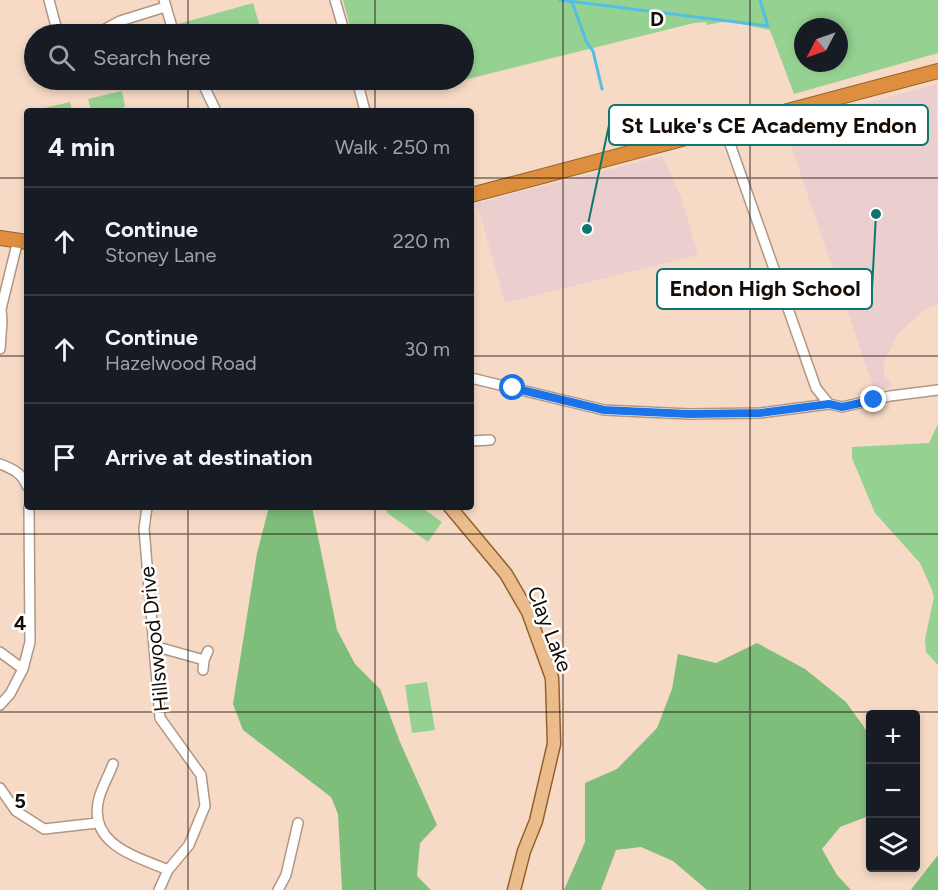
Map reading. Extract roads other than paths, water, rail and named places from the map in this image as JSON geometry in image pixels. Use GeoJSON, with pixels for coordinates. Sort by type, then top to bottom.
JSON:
{"type":"FeatureCollection","features":[{"type":"Feature","properties":{"kind":"highway"},"geometry":{"type":"LineString","coordinates":[[474,194],[938,71]]}},
{"type":"Feature","properties":{"kind":"highway"},"geometry":{"type":"LineString","coordinates":[[0,238],[23,241]]}},
{"type":"Feature","properties":{"kind":"main road","name":"Clay Lake"},"geometry":{"type":"LineString","coordinates":[[453,510],[506,574],[528,612],[552,678],[554,744],[536,821],[524,851],[514,890]]}},
{"type":"Feature","properties":{"kind":"street"},"geometry":{"type":"LineString","coordinates":[[49,0],[55,24]]}},
{"type":"Feature","properties":{"kind":"street"},"geometry":{"type":"LineString","coordinates":[[335,0],[342,24]]}},
{"type":"Feature","properties":{"kind":"street"},"geometry":{"type":"LineString","coordinates":[[114,24],[165,4],[171,24]]}},
{"type":"Feature","properties":{"kind":"street"},"geometry":{"type":"LineString","coordinates":[[206,90],[215,108]]}},
{"type":"Feature","properties":{"kind":"street"},"geometry":{"type":"LineString","coordinates":[[360,90],[364,108]]}},
{"type":"Feature","properties":{"kind":"street"},"geometry":{"type":"LineString","coordinates":[[724,127],[816,388],[829,404]]}},
{"type":"Feature","properties":{"kind":"street"},"geometry":{"type":"LineString","coordinates":[[0,349],[1,309],[23,241]]}},
{"type":"Feature","properties":{"kind":"street"},"geometry":{"type":"LineString","coordinates":[[474,379],[604,410],[689,414],[760,413],[829,404],[842,407],[890,396],[938,390]]}},
{"type":"Feature","properties":{"kind":"street"},"geometry":{"type":"LineString","coordinates":[[474,441],[490,440]]}},
{"type":"Feature","properties":{"kind":"street"},"geometry":{"type":"LineString","coordinates":[[0,464],[24,473]]}},
{"type":"Feature","properties":{"kind":"street"},"geometry":{"type":"LineString","coordinates":[[0,705],[10,694],[23,669],[30,642],[28,510]]}},
{"type":"Feature","properties":{"kind":"street","name":"Hillswood Drive"},"geometry":{"type":"LineString","coordinates":[[147,510],[144,529],[160,718],[201,775],[205,806],[189,845],[168,870],[159,890]]}},
{"type":"Feature","properties":{"kind":"street"},"geometry":{"type":"LineString","coordinates":[[154,646],[204,665],[208,651]]}},
{"type":"Feature","properties":{"kind":"street"},"geometry":{"type":"LineString","coordinates":[[0,652],[23,669]]}},
{"type":"Feature","properties":{"kind":"street"},"geometry":{"type":"LineString","coordinates":[[113,764],[98,799],[97,823],[106,838],[119,848],[168,870]]}},
{"type":"Feature","properties":{"kind":"street"},"geometry":{"type":"LineString","coordinates":[[0,788],[16,811],[44,829],[97,823]]}},
{"type":"Feature","properties":{"kind":"street"},"geometry":{"type":"LineString","coordinates":[[278,890],[286,875],[298,823]]}},
{"type":"Feature","properties":{"kind":"waterway"},"geometry":{"type":"LineString","coordinates":[[560,0],[768,26],[760,0]]}},
{"type":"Feature","properties":{"kind":"waterway"},"geometry":{"type":"LineString","coordinates":[[572,2],[587,43],[593,51],[602,89]]}},
{"type":"Feature","properties":{"kind":"place","name":"Endon High School"},"geometry":{"type":"Point","coordinates":[876,214]}},
{"type":"Feature","properties":{"kind":"place","name":"St Luke's CE Academy Endon"},"geometry":{"type":"Point","coordinates":[587,229]}}]}
